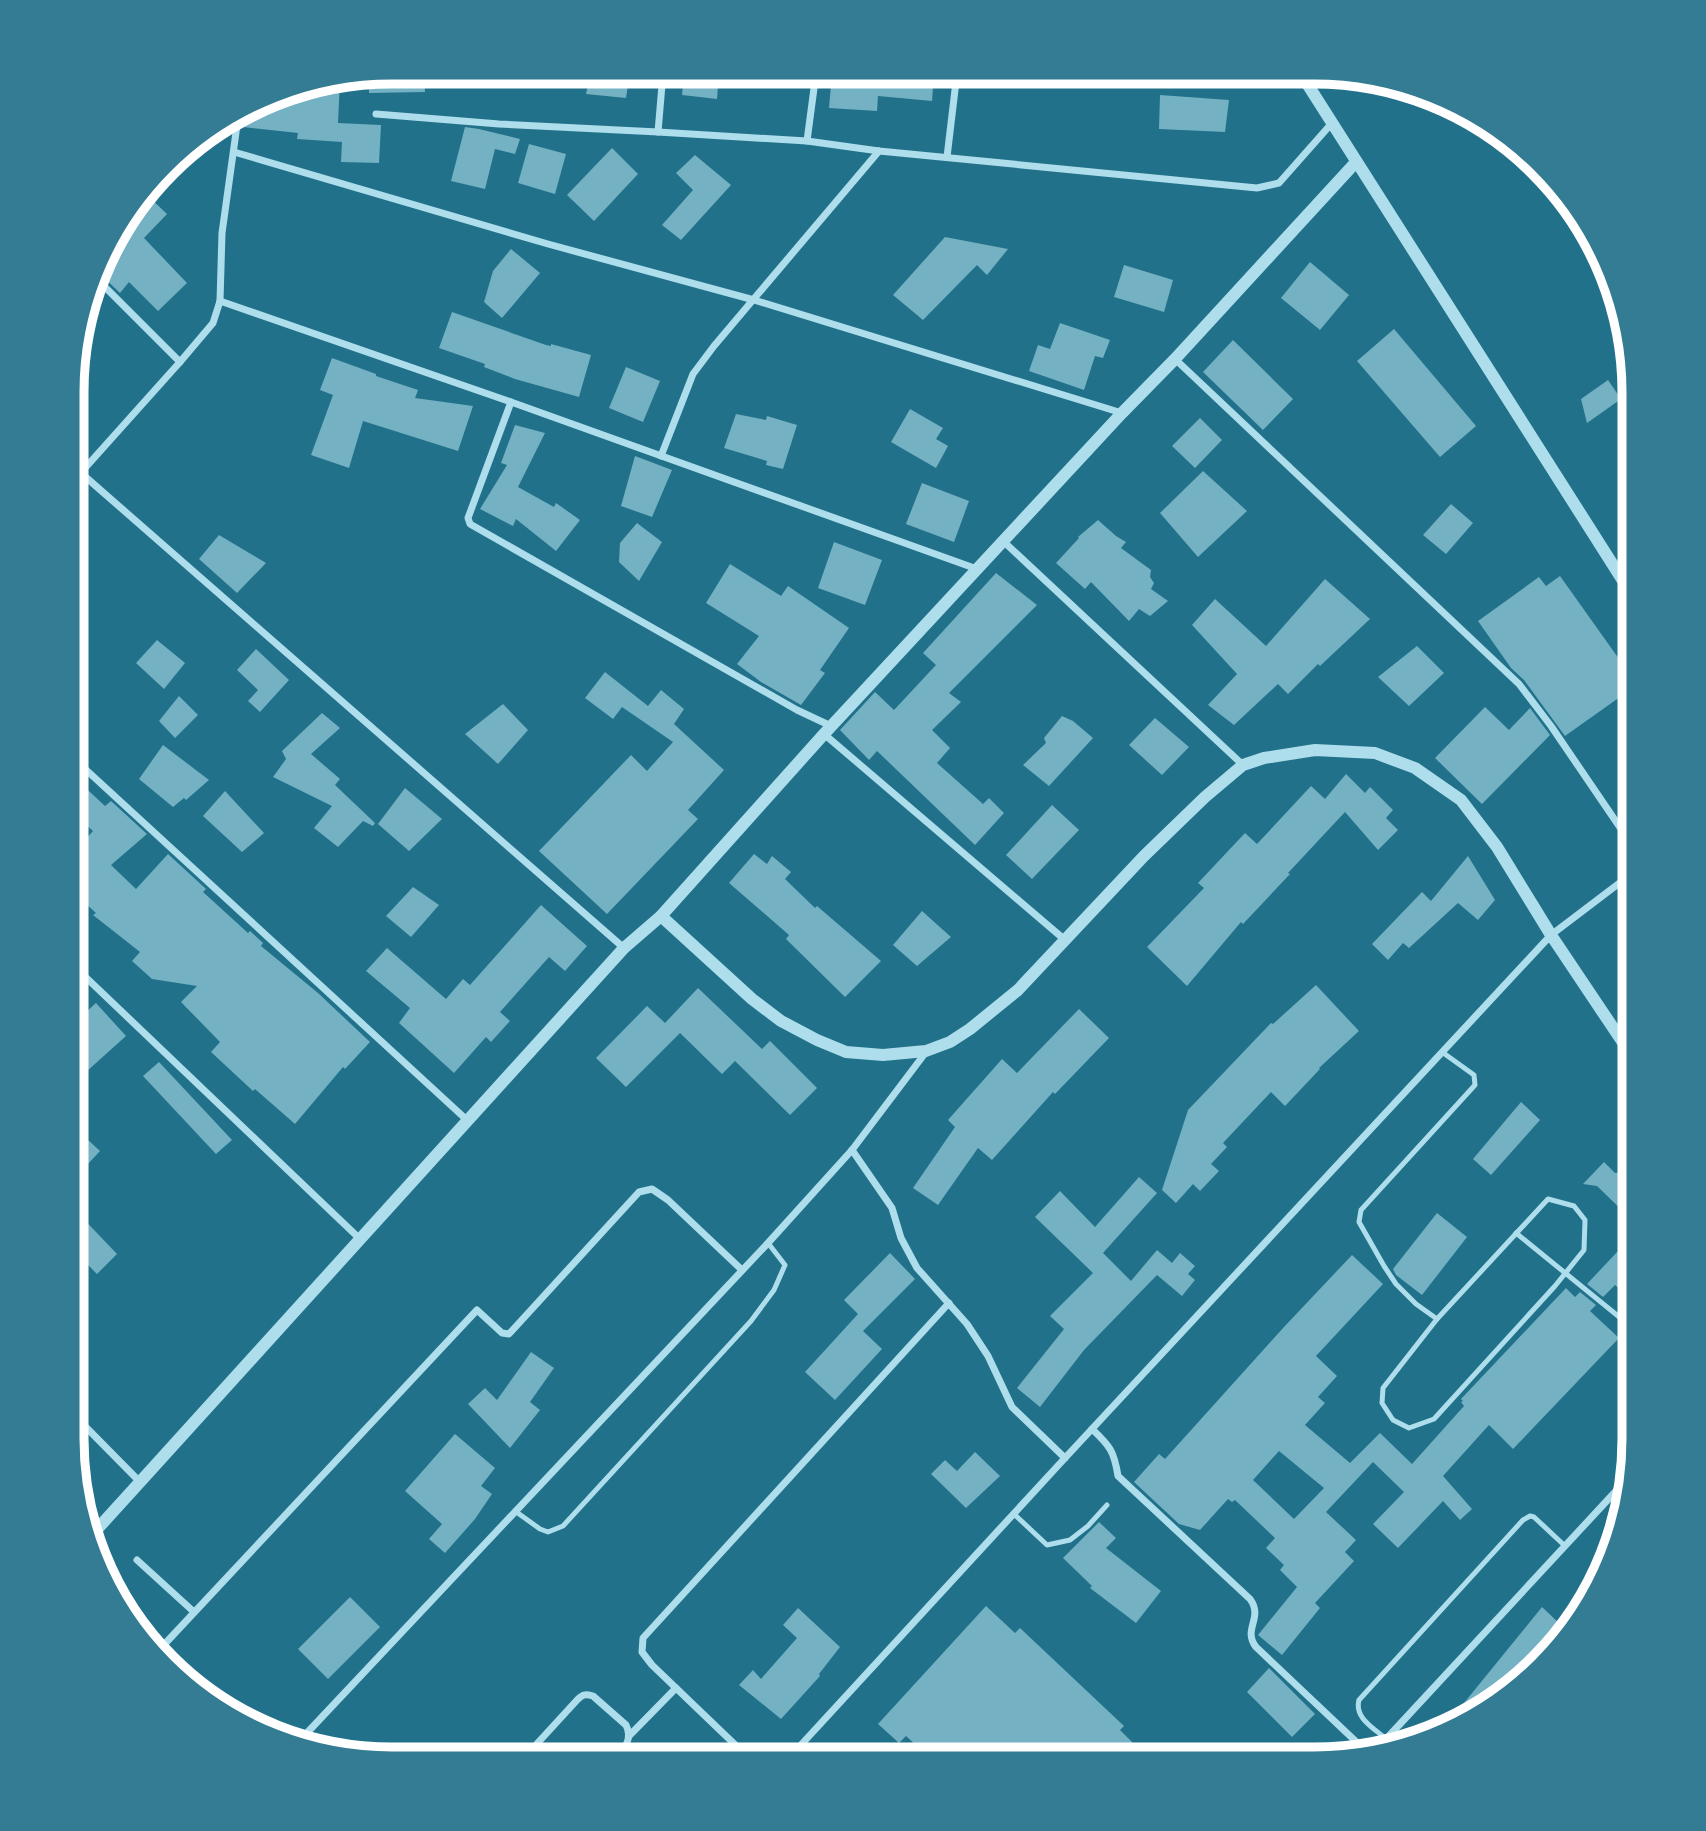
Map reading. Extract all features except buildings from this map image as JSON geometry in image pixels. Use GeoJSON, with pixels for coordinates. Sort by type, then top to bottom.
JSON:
{"type":"FeatureCollection","features":[{"type":"Feature","properties":{"kind":"street"},"geometry":{"type":"LineString","coordinates":[[658,132],[662,84]]}},
{"type":"Feature","properties":{"kind":"street"},"geometry":{"type":"LineString","coordinates":[[807,141],[815,84]]}},
{"type":"Feature","properties":{"kind":"street"},"geometry":{"type":"LineString","coordinates":[[947,157],[956,84]]}},
{"type":"Feature","properties":{"kind":"street"},"geometry":{"type":"LineString","coordinates":[[1307,84],[1622,579]]}},
{"type":"Feature","properties":{"kind":"street"},"geometry":{"type":"LineString","coordinates":[[376,114],[499,124],[807,141],[1257,188],[1279,183],[1332,123]]}},
{"type":"Feature","properties":{"kind":"street"},"geometry":{"type":"LineString","coordinates":[[84,469],[213,323],[220,301],[222,233],[237,126]]}},
{"type":"Feature","properties":{"kind":"street"},"geometry":{"type":"LineString","coordinates":[[661,456],[693,374],[879,150]]}},
{"type":"Feature","properties":{"kind":"street"},"geometry":{"type":"LineString","coordinates":[[234,152],[548,244],[754,300],[1122,413]]}},
{"type":"Feature","properties":{"kind":"street"},"geometry":{"type":"LineString","coordinates":[[97,1529],[624,948],[661,916],[828,730],[1356,162]]}},
{"type":"Feature","properties":{"kind":"street"},"geometry":{"type":"LineString","coordinates":[[103,285],[180,362]]}},
{"type":"Feature","properties":{"kind":"street"},"geometry":{"type":"LineString","coordinates":[[220,301],[977,569]]}},
{"type":"Feature","properties":{"kind":"street"},"geometry":{"type":"LineString","coordinates":[[1175,359],[1519,684],[1552,726],[1622,830]]}},
{"type":"Feature","properties":{"kind":"street"},"geometry":{"type":"LineString","coordinates":[[511,402],[468,518],[470,524],[828,730],[1065,940]]}},
{"type":"Feature","properties":{"kind":"street"},"geometry":{"type":"LineString","coordinates":[[84,479],[624,948]]}},
{"type":"Feature","properties":{"kind":"street"},"geometry":{"type":"LineString","coordinates":[[1003,541],[1243,765]]}},
{"type":"Feature","properties":{"kind":"street"},"geometry":{"type":"LineString","coordinates":[[661,916],[752,999],[781,1021],[817,1040],[846,1052],[883,1055],[926,1051],[950,1042],[970,1029],[1018,990],[1144,856],[1205,797],[1243,765],[1264,758],[1315,750],[1375,753],[1415,768],[1461,800],[1497,847],[1551,935],[1622,1041]]}},
{"type":"Feature","properties":{"kind":"street"},"geometry":{"type":"LineString","coordinates":[[84,768],[468,1121]]}},
{"type":"Feature","properties":{"kind":"street"},"geometry":{"type":"LineString","coordinates":[[799,1747],[1551,935],[1622,881]]}},
{"type":"Feature","properties":{"kind":"street"},"geometry":{"type":"LineString","coordinates":[[84,976],[361,1240]]}},
{"type":"Feature","properties":{"kind":"street"},"geometry":{"type":"LineString","coordinates":[[304,1735],[768,1243],[852,1150],[926,1051]]}},
{"type":"Feature","properties":{"kind":"street"},"geometry":{"type":"LineString","coordinates":[[852,1150],[892,1208],[901,1238],[917,1268],[967,1324],[988,1356],[1012,1407],[1065,1458]]}},
{"type":"Feature","properties":{"kind":"street"},"geometry":{"type":"LineString","coordinates":[[163,1645],[477,1310],[502,1333],[509,1334],[639,1192],[652,1189],[668,1200],[742,1270]]}},
{"type":"Feature","properties":{"kind":"street"},"geometry":{"type":"LineString","coordinates":[[737,1747],[652,1665],[642,1652],[643,1638],[949,1303]]}},
{"type":"Feature","properties":{"kind":"street"},"geometry":{"type":"LineString","coordinates":[[84,1425],[141,1482]]}},
{"type":"Feature","properties":{"kind":"street"},"geometry":{"type":"LineString","coordinates":[[1092,1429],[1107,1443],[1115,1458],[1118,1476],[1253,1604],[1255,1618],[1250,1637],[1255,1647],[1358,1744]]}},
{"type":"Feature","properties":{"kind":"street"},"geometry":{"type":"LineString","coordinates":[[1386,1739],[1618,1489]]}},
{"type":"Feature","properties":{"kind":"street"},"geometry":{"type":"LineString","coordinates":[[137,1560],[194,1612]]}},
{"type":"Feature","properties":{"kind":"street"},"geometry":{"type":"LineString","coordinates":[[625,1747],[629,1736],[676,1688]]}},
{"type":"Feature","properties":{"kind":"street"},"geometry":{"type":"LineString","coordinates":[[534,1747],[582,1695],[588,1694],[626,1725],[629,1736]]}},
{"type":"Feature","properties":{"kind":"lane"},"geometry":{"type":"LineString","coordinates":[[1437,1319],[1416,1304],[1396,1284],[1359,1222],[1361,1210],[1475,1085],[1474,1075],[1442,1052]]}},
{"type":"Feature","properties":{"kind":"lane"},"geometry":{"type":"LineString","coordinates":[[1548,1199],[1574,1206],[1585,1220],[1584,1250],[1565,1274],[1434,1419],[1409,1427],[1393,1420],[1381,1403],[1383,1388],[1437,1319],[1548,1199]]}},
{"type":"Feature","properties":{"kind":"lane"},"geometry":{"type":"LineString","coordinates":[[1516,1233],[1622,1319]]}},
{"type":"Feature","properties":{"kind":"lane"},"geometry":{"type":"LineString","coordinates":[[515,1511],[540,1529],[548,1531],[563,1526],[751,1321],[774,1290],[785,1265],[768,1243]]}},
{"type":"Feature","properties":{"kind":"lane"},"geometry":{"type":"LineString","coordinates":[[1014,1514],[1048,1545],[1070,1540],[1088,1526],[1107,1505]]}},
{"type":"Feature","properties":{"kind":"lane"},"geometry":{"type":"LineString","coordinates":[[1386,1739],[1361,1717],[1358,1711],[1359,1700],[1523,1520],[1526,1517],[1534,1517],[1565,1546]]}}]}
